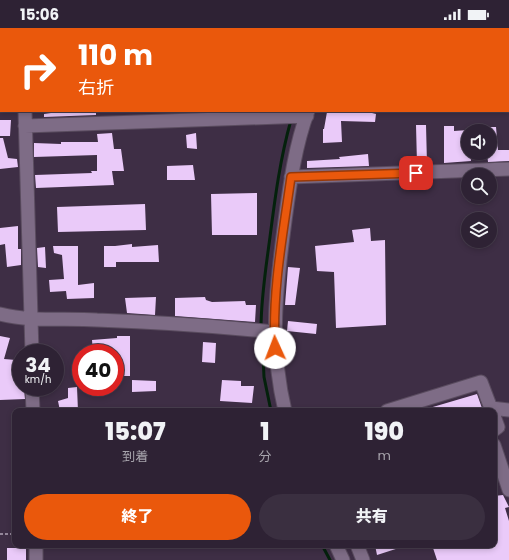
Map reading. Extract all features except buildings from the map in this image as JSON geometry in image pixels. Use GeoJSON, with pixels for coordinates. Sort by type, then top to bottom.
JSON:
{"type":"FeatureCollection","features":[{"type":"Feature","properties":{"kind":"street"},"geometry":{"type":"LineString","coordinates":[[25,112],[32,344]]}},
{"type":"Feature","properties":{"kind":"street"},"geometry":{"type":"LineString","coordinates":[[25,126],[300,115],[297,148],[291,177],[276,286],[266,331],[276,363],[284,408]]}},
{"type":"Feature","properties":{"kind":"street"},"geometry":{"type":"LineString","coordinates":[[291,177],[509,169]]}},
{"type":"Feature","properties":{"kind":"street"},"geometry":{"type":"LineString","coordinates":[[0,314],[11,317],[31,319],[184,324],[266,331]]}},
{"type":"Feature","properties":{"kind":"street"},"geometry":{"type":"LineString","coordinates":[[397,408],[481,382],[491,408]]}},
{"type":"Feature","properties":{"kind":"street"},"geometry":{"type":"LineString","coordinates":[[32,396],[33,408]]}},
{"type":"Feature","properties":{"kind":"street"},"geometry":{"type":"LineString","coordinates":[[497,411],[509,410]]}},
{"type":"Feature","properties":{"kind":"street"},"geometry":{"type":"LineString","coordinates":[[497,454],[509,490]]}},
{"type":"Feature","properties":{"kind":"street"},"geometry":{"type":"LineString","coordinates":[[36,548],[36,560]]}},
{"type":"Feature","properties":{"kind":"street"},"geometry":{"type":"LineString","coordinates":[[337,548],[343,560]]}},
{"type":"Feature","properties":{"kind":"street"},"geometry":{"type":"LineString","coordinates":[[358,548],[363,560]]}},
{"type":"Feature","properties":{"kind":"path"},"geometry":{"type":"LineString","coordinates":[[0,534],[12,534]]}},
{"type":"Feature","properties":{"kind":"waterway"},"geometry":{"type":"LineString","coordinates":[[261,328],[264,282],[276,193],[291,120]]}},
{"type":"Feature","properties":{"kind":"waterway"},"geometry":{"type":"LineString","coordinates":[[262,334],[264,377],[270,408]]}},
{"type":"Feature","properties":{"kind":"waterway"},"geometry":{"type":"LineString","coordinates":[[324,548],[330,560]]}},
{"type":"Feature","properties":{"kind":"route"},"geometry":{"type":"LineString","coordinates":[[275,348],[274,332],[276,286],[291,177],[416,173]]}}]}
